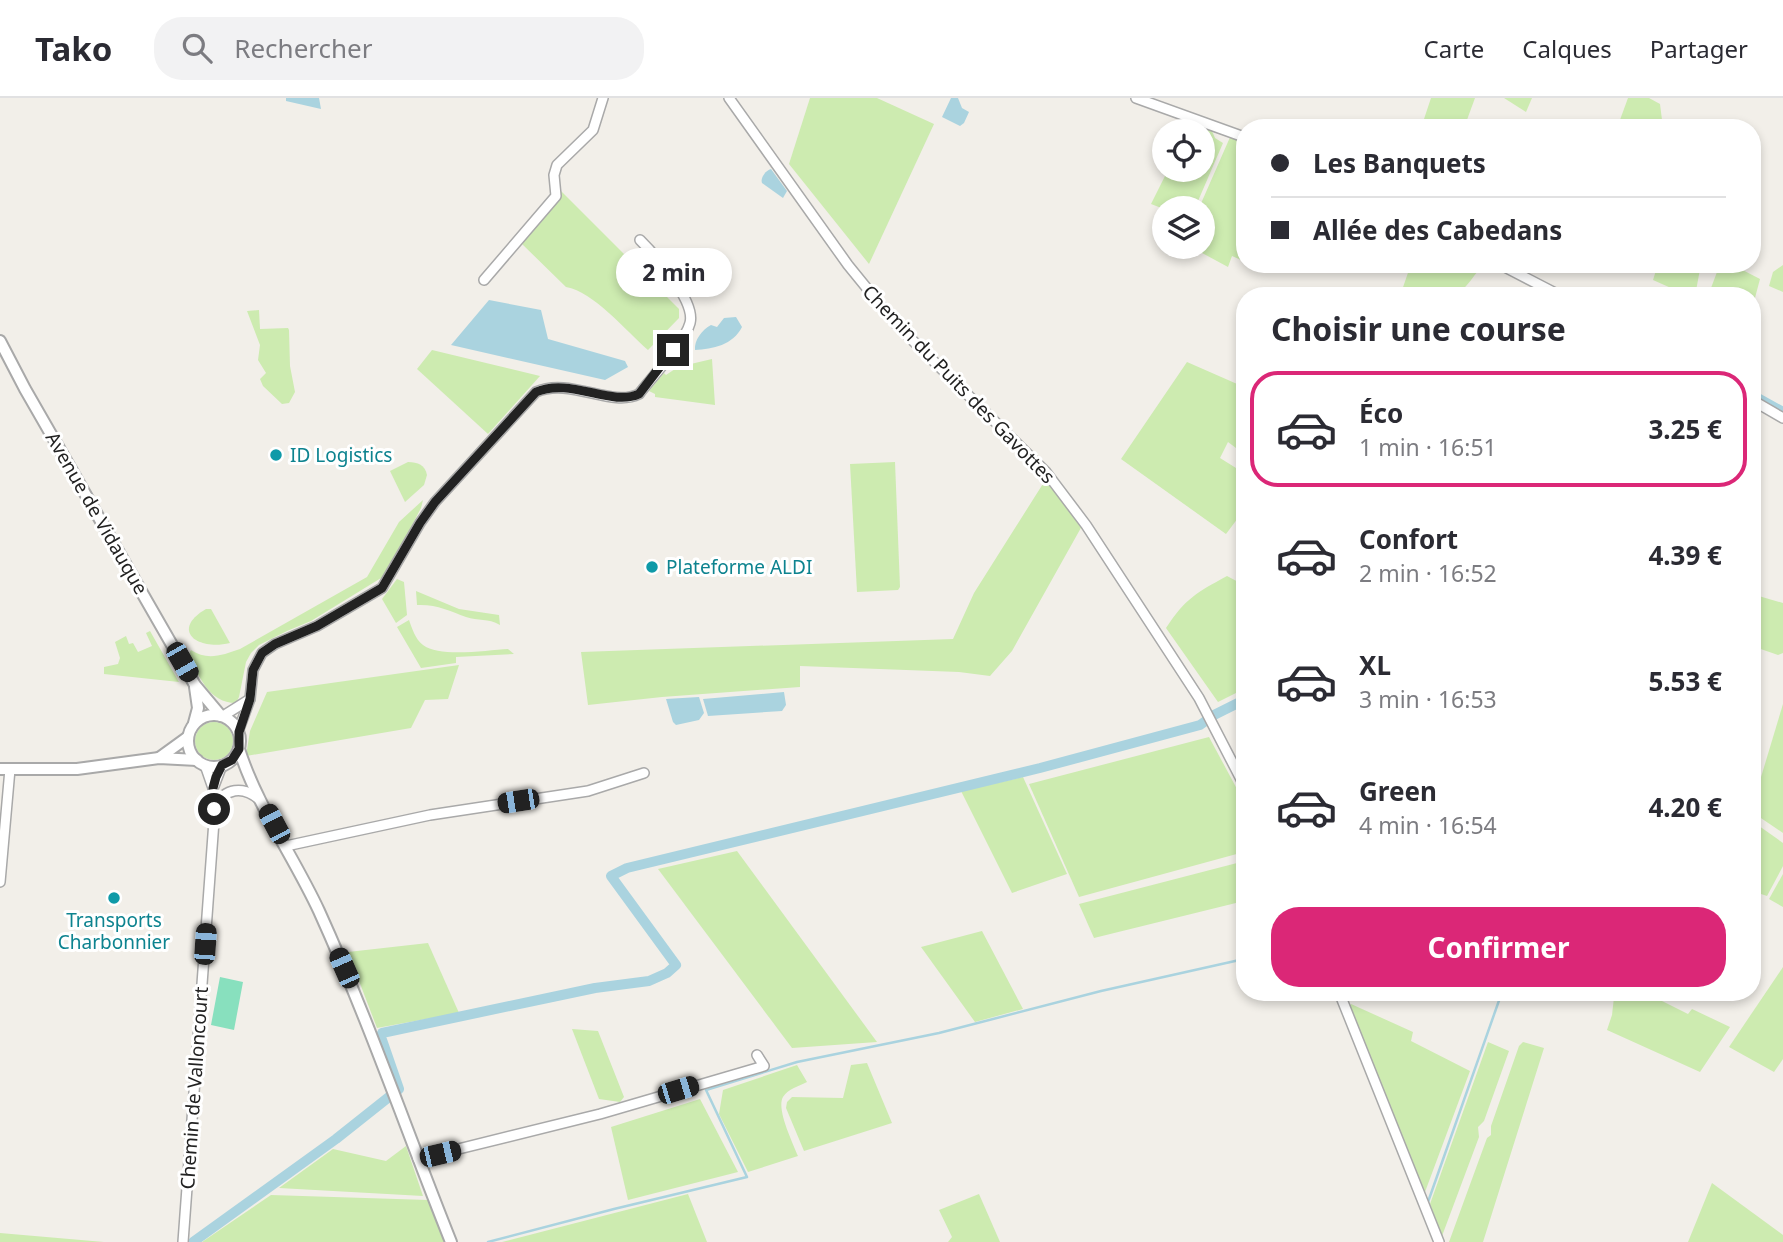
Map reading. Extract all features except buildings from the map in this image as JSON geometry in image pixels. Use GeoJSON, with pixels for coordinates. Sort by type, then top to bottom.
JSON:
{"type":"FeatureCollection","features":[{"type":"Feature","properties":{"kind":"street"},"geometry":{"type":"LineString","coordinates":[[484,280],[556,196],[554,175],[557,165],[593,130],[603,98]]}},
{"type":"Feature","properties":{"kind":"street","name":"Chemin du Puits des Gavottes"},"geometry":{"type":"LineString","coordinates":[[729,98],[848,265],[896,324],[1046,472],[1086,525],[1199,698],[1236,770]]}},
{"type":"Feature","properties":{"kind":"street"},"geometry":{"type":"LineString","coordinates":[[1136,98],[1236,134]]}},
{"type":"Feature","properties":{"kind":"street"},"geometry":{"type":"LineString","coordinates":[[452,1242],[344,968],[286,846],[247,774],[239,749],[239,732],[250,699],[253,670],[262,653],[275,644],[317,626],[382,588],[435,502],[536,392],[547,387],[590,391],[612,398],[639,394],[686,333],[691,320],[690,310],[666,267],[640,240]]}},
{"type":"Feature","properties":{"kind":"street"},"geometry":{"type":"LineString","coordinates":[[1516,273],[1544,287]]}},
{"type":"Feature","properties":{"kind":"street","name":"Avenue de Vidauque"},"geometry":{"type":"LineString","coordinates":[[0,341],[195,685],[222,716]]}},
{"type":"Feature","properties":{"kind":"street"},"geometry":{"type":"LineString","coordinates":[[1761,405],[1783,418]]}},
{"type":"Feature","properties":{"kind":"street","name":"Avenue de Vidauque"},"geometry":{"type":"LineString","coordinates":[[194,724],[198,708],[195,685]]}},
{"type":"Feature","properties":{"kind":"street"},"geometry":{"type":"LineString","coordinates":[[222,716],[250,699]]}},
{"type":"Feature","properties":{"kind":"street"},"geometry":{"type":"LineString","coordinates":[[159,758],[188,737],[194,724],[211,715],[222,716],[232,722],[239,732]]}},
{"type":"Feature","properties":{"kind":"street"},"geometry":{"type":"LineString","coordinates":[[188,737],[190,750],[201,762]]}},
{"type":"Feature","properties":{"kind":"street"},"geometry":{"type":"LineString","coordinates":[[224,764],[239,749]]}},
{"type":"Feature","properties":{"kind":"street"},"geometry":{"type":"LineString","coordinates":[[0,882],[5,769],[77,769],[159,758],[224,764],[247,774]]}},
{"type":"Feature","properties":{"kind":"street","name":"Chemin de Valloncourt"},"geometry":{"type":"LineString","coordinates":[[183,1242],[214,809],[213,788],[201,762]]}},
{"type":"Feature","properties":{"kind":"street","name":"Chemin de Valloncourt"},"geometry":{"type":"LineString","coordinates":[[213,788],[224,764]]}},
{"type":"Feature","properties":{"kind":"street"},"geometry":{"type":"LineString","coordinates":[[286,846],[430,816],[588,791],[644,773]]}},
{"type":"Feature","properties":{"kind":"street"},"geometry":{"type":"LineString","coordinates":[[214,809],[225,793],[234,789],[249,792],[262,802]]}},
{"type":"Feature","properties":{"kind":"street"},"geometry":{"type":"LineString","coordinates":[[1343,1001],[1439,1242]]}},
{"type":"Feature","properties":{"kind":"street"},"geometry":{"type":"LineString","coordinates":[[418,1159],[600,1114],[764,1066],[757,1055]]}},
{"type":"Feature","properties":{"kind":"green space"},"geometry":{"type":"Polygon","coordinates":[[[810,98],[877,98],[934,124],[869,264],[789,164],[810,98]]]}},
{"type":"Feature","properties":{"kind":"green space"},"geometry":{"type":"Polygon","coordinates":[[[1431,98],[1475,98],[1467,119],[1424,119],[1431,98]]]}},
{"type":"Feature","properties":{"kind":"green space"},"geometry":{"type":"Polygon","coordinates":[[[1504,98],[1532,98],[1526,112],[1504,98]]]}},
{"type":"Feature","properties":{"kind":"green space"},"geometry":{"type":"Polygon","coordinates":[[[1628,98],[1649,98],[1660,104],[1662,119],[1620,119],[1628,98]]]}},
{"type":"Feature","properties":{"kind":"green space"},"geometry":{"type":"Polygon","coordinates":[[[1231,135],[1236,137],[1236,258],[1232,256],[1228,267],[1213,259],[1215,196],[1204,196],[1210,182],[1215,182],[1215,172],[1231,135]]]}},
{"type":"Feature","properties":{"kind":"green space"},"geometry":{"type":"Polygon","coordinates":[[[1215,138],[1223,143],[1215,162],[1215,138]]]}},
{"type":"Feature","properties":{"kind":"green space"},"geometry":{"type":"Polygon","coordinates":[[[1162,182],[1206,182],[1200,196],[1155,196],[1162,182]]]}},
{"type":"Feature","properties":{"kind":"green space"},"geometry":{"type":"Polygon","coordinates":[[[561,191],[679,309],[679,318],[648,350],[588,296],[566,287],[521,243],[561,191]]]}},
{"type":"Feature","properties":{"kind":"green space"},"geometry":{"type":"Polygon","coordinates":[[[1783,265],[1783,292],[1769,286],[1773,272],[1783,265]]]}},
{"type":"Feature","properties":{"kind":"green space"},"geometry":{"type":"Polygon","coordinates":[[[1408,273],[1477,273],[1465,287],[1403,287],[1408,273]]]}},
{"type":"Feature","properties":{"kind":"green space"},"geometry":{"type":"Polygon","coordinates":[[[1655,273],[1699,273],[1697,287],[1669,287],[1653,280],[1655,273]]]}},
{"type":"Feature","properties":{"kind":"green space"},"geometry":{"type":"Polygon","coordinates":[[[1717,273],[1748,273],[1760,279],[1758,287],[1711,287],[1717,273]]]}},
{"type":"Feature","properties":{"kind":"green space"},"geometry":{"type":"Polygon","coordinates":[[[259,310],[260,329],[289,330],[290,366],[295,392],[289,403],[282,404],[263,386],[260,379],[266,373],[258,360],[260,345],[247,311],[259,310]]]}},
{"type":"Feature","properties":{"kind":"green space"},"geometry":{"type":"Polygon","coordinates":[[[432,350],[540,376],[488,434],[417,369],[432,350]]]}},
{"type":"Feature","properties":{"kind":"green space"},"geometry":{"type":"Polygon","coordinates":[[[712,359],[715,405],[655,397],[655,394],[649,391],[664,373],[666,375],[678,367],[712,359]]]}},
{"type":"Feature","properties":{"kind":"green space"},"geometry":{"type":"Polygon","coordinates":[[[1187,362],[1236,383],[1236,448],[1228,442],[1220,458],[1236,468],[1236,521],[1226,534],[1121,459],[1187,362]]]}},
{"type":"Feature","properties":{"kind":"green space"},"geometry":{"type":"Polygon","coordinates":[[[408,462],[420,465],[427,475],[424,485],[405,502],[390,471],[408,462]]]}},
{"type":"Feature","properties":{"kind":"green space"},"geometry":{"type":"Polygon","coordinates":[[[895,462],[900,587],[898,590],[857,592],[850,464],[895,462]]]}},
{"type":"Feature","properties":{"kind":"green space"},"geometry":{"type":"Polygon","coordinates":[[[1046,479],[1082,526],[1012,651],[990,676],[959,672],[800,666],[800,687],[588,705],[581,652],[953,639],[974,593],[1046,479]]]}},
{"type":"Feature","properties":{"kind":"green space"},"geometry":{"type":"Polygon","coordinates":[[[423,500],[386,575],[311,621],[259,645],[246,662],[236,703],[219,699],[212,694],[188,656],[191,650],[209,656],[240,649],[367,577],[399,522],[423,500]]]}},
{"type":"Feature","properties":{"kind":"green space"},"geometry":{"type":"Polygon","coordinates":[[[1227,576],[1236,581],[1236,693],[1218,702],[1166,628],[1192,597],[1227,576]]]}},
{"type":"Feature","properties":{"kind":"green space"},"geometry":{"type":"Polygon","coordinates":[[[397,579],[404,582],[407,615],[396,623],[382,599],[397,579]]]}},
{"type":"Feature","properties":{"kind":"green space"},"geometry":{"type":"Polygon","coordinates":[[[416,591],[459,609],[499,615],[500,625],[437,607],[417,605],[416,591]]]}},
{"type":"Feature","properties":{"kind":"green space"},"geometry":{"type":"Polygon","coordinates":[[[1761,597],[1783,603],[1783,653],[1778,655],[1761,649],[1761,597]]]}},
{"type":"Feature","properties":{"kind":"green space"},"geometry":{"type":"Polygon","coordinates":[[[206,609],[211,609],[230,643],[207,644],[192,637],[190,624],[206,609]]]}},
{"type":"Feature","properties":{"kind":"green space"},"geometry":{"type":"Polygon","coordinates":[[[409,620],[418,640],[431,649],[476,652],[508,649],[514,654],[456,657],[456,663],[421,668],[397,627],[409,620]]]}},
{"type":"Feature","properties":{"kind":"green space"},"geometry":{"type":"Polygon","coordinates":[[[150,631],[179,682],[104,674],[104,667],[118,664],[120,658],[115,642],[126,636],[129,644],[133,643],[138,652],[152,646],[146,633],[150,631]]]}},
{"type":"Feature","properties":{"kind":"green space"},"geometry":{"type":"Polygon","coordinates":[[[459,665],[448,699],[425,700],[411,728],[246,756],[250,731],[267,692],[459,665]]]}},
{"type":"Feature","properties":{"kind":"green space"},"geometry":{"type":"Polygon","coordinates":[[[1783,704],[1783,833],[1761,818],[1761,777],[1783,704]]]}},
{"type":"Feature","properties":{"kind":"green space"},"geometry":{"type":"Polygon","coordinates":[[[214,722],[227,728],[233,741],[227,754],[214,760],[201,754],[195,741],[201,728],[214,722]]]}},
{"type":"Feature","properties":{"kind":"green space"},"geometry":{"type":"Polygon","coordinates":[[[1209,737],[1236,787],[1236,854],[1079,897],[1029,784],[1209,737]]]}},
{"type":"Feature","properties":{"kind":"green space"},"geometry":{"type":"Polygon","coordinates":[[[1023,777],[1067,874],[1012,893],[961,791],[1023,777]]]}},
{"type":"Feature","properties":{"kind":"green space"},"geometry":{"type":"Polygon","coordinates":[[[1761,827],[1783,843],[1783,866],[1767,896],[1761,894],[1761,827]]]}},
{"type":"Feature","properties":{"kind":"green space"},"geometry":{"type":"Polygon","coordinates":[[[737,851],[877,1042],[792,1048],[658,869],[737,851]]]}},
{"type":"Feature","properties":{"kind":"green space"},"geometry":{"type":"Polygon","coordinates":[[[1236,863],[1236,903],[1094,938],[1079,904],[1236,863]]]}},
{"type":"Feature","properties":{"kind":"green space"},"geometry":{"type":"Polygon","coordinates":[[[1783,874],[1783,907],[1769,899],[1783,874]]]}},
{"type":"Feature","properties":{"kind":"green space"},"geometry":{"type":"Polygon","coordinates":[[[982,931],[1023,1009],[975,1022],[921,947],[982,931]]]}},
{"type":"Feature","properties":{"kind":"green space"},"geometry":{"type":"Polygon","coordinates":[[[428,943],[459,1013],[377,1028],[348,952],[428,943]]]}},
{"type":"Feature","properties":{"kind":"green space"},"geometry":{"type":"Polygon","coordinates":[[[1783,967],[1783,1059],[1774,1072],[1729,1047],[1783,967]]]}},
{"type":"Feature","properties":{"kind":"green space"},"geometry":{"type":"Polygon","coordinates":[[[220,977],[243,982],[234,1030],[211,1025],[220,977]]]}},
{"type":"Feature","properties":{"kind":"green space"},"geometry":{"type":"Polygon","coordinates":[[[1614,1001],[1662,1001],[1688,1014],[1692,1009],[1730,1027],[1700,1072],[1607,1030],[1614,1001]]]}},
{"type":"Feature","properties":{"kind":"green space"},"geometry":{"type":"Polygon","coordinates":[[[1351,1004],[1413,1032],[1411,1041],[1470,1071],[1425,1192],[1348,1009],[1351,1004]]]}},
{"type":"Feature","properties":{"kind":"green space"},"geometry":{"type":"Polygon","coordinates":[[[572,1029],[598,1031],[624,1097],[620,1102],[599,1099],[572,1029]]]}},
{"type":"Feature","properties":{"kind":"green space"},"geometry":{"type":"Polygon","coordinates":[[[1488,1042],[1509,1051],[1484,1121],[1478,1127],[1479,1137],[1442,1236],[1430,1204],[1488,1042]]]}},
{"type":"Feature","properties":{"kind":"green space"},"geometry":{"type":"Polygon","coordinates":[[[1523,1042],[1544,1048],[1483,1242],[1449,1242],[1487,1138],[1491,1135],[1491,1126],[1519,1046],[1523,1042]]]}},
{"type":"Feature","properties":{"kind":"green space"},"geometry":{"type":"Polygon","coordinates":[[[867,1063],[892,1123],[804,1151],[786,1108],[787,1102],[792,1097],[843,1098],[851,1065],[867,1063]]]}},
{"type":"Feature","properties":{"kind":"green space"},"geometry":{"type":"Polygon","coordinates":[[[797,1065],[807,1082],[788,1092],[781,1102],[786,1126],[798,1156],[748,1172],[719,1114],[723,1090],[797,1065]]]}},
{"type":"Feature","properties":{"kind":"green space"},"geometry":{"type":"Polygon","coordinates":[[[700,1099],[738,1172],[628,1200],[611,1127],[700,1099]]]}},
{"type":"Feature","properties":{"kind":"green space"},"geometry":{"type":"Polygon","coordinates":[[[406,1146],[423,1196],[279,1188],[333,1149],[386,1161],[406,1146]]]}},
{"type":"Feature","properties":{"kind":"green space"},"geometry":{"type":"Polygon","coordinates":[[[1712,1183],[1783,1235],[1783,1242],[1688,1242],[1712,1183]]]}},
{"type":"Feature","properties":{"kind":"green space"},"geometry":{"type":"Polygon","coordinates":[[[688,1194],[707,1242],[502,1242],[688,1194]]]}},
{"type":"Feature","properties":{"kind":"green space"},"geometry":{"type":"Polygon","coordinates":[[[979,1194],[1000,1242],[948,1242],[952,1237],[939,1210],[979,1194]]]}},
{"type":"Feature","properties":{"kind":"green space"},"geometry":{"type":"Polygon","coordinates":[[[271,1195],[428,1200],[445,1242],[202,1242],[271,1195]]]}},
{"type":"Feature","properties":{"kind":"green space"},"geometry":{"type":"Polygon","coordinates":[[[0,1233],[104,1242],[0,1242],[0,1233]]]}},
{"type":"Feature","properties":{"kind":"water"},"geometry":{"type":"Polygon","coordinates":[[[286,98],[319,98],[321,109],[286,101],[286,98]]]}},
{"type":"Feature","properties":{"kind":"water"},"geometry":{"type":"Polygon","coordinates":[[[951,98],[958,98],[962,108],[969,112],[960,126],[942,117],[951,98]]]}},
{"type":"Feature","properties":{"kind":"water"},"geometry":{"type":"Polygon","coordinates":[[[771,169],[787,191],[783,198],[762,183],[764,174],[771,169]]]}},
{"type":"Feature","properties":{"kind":"water"},"geometry":{"type":"Polygon","coordinates":[[[489,300],[541,310],[548,339],[625,361],[628,367],[605,380],[451,345],[489,300]]]}},
{"type":"Feature","properties":{"kind":"water"},"geometry":{"type":"Polygon","coordinates":[[[736,317],[742,327],[733,338],[715,347],[695,350],[697,339],[711,325],[717,327],[724,318],[736,317]]]}},
{"type":"Feature","properties":{"kind":"water"},"geometry":{"type":"Polygon","coordinates":[[[784,692],[786,705],[782,711],[708,716],[703,699],[784,692]]]}},
{"type":"Feature","properties":{"kind":"water"},"geometry":{"type":"Polygon","coordinates":[[[699,697],[704,713],[699,720],[676,725],[666,699],[699,697]]]}},
{"type":"Feature","properties":{"kind":"waterway"},"geometry":{"type":"LineString","coordinates":[[1761,400],[1783,412]]}},
{"type":"Feature","properties":{"kind":"waterway"},"geometry":{"type":"LineString","coordinates":[[193,1242],[336,1139],[399,1089],[381,1037],[382,1033],[595,988],[649,981],[667,973],[676,965],[611,876],[627,868],[1040,768],[1200,725],[1236,704]]}},
{"type":"Feature","properties":{"kind":"waterway"},"geometry":{"type":"LineString","coordinates":[[488,1242],[747,1177],[706,1090],[797,1062],[939,1033],[1101,991],[1236,961]]}},
{"type":"Feature","properties":{"kind":"waterway"},"geometry":{"type":"LineString","coordinates":[[1428,1202],[1499,1001]]}},
{"type":"Feature","properties":{"kind":"place","name":"ID Logistics"},"geometry":{"type":"Point","coordinates":[276,455]}},
{"type":"Feature","properties":{"kind":"place","name":"Plateforme ALDI"},"geometry":{"type":"Point","coordinates":[652,567]}},
{"type":"Feature","properties":{"kind":"place","name":"Transports Charbonnier"},"geometry":{"type":"Point","coordinates":[114,898]}},
{"type":"Feature","properties":{"kind":"route"},"geometry":{"type":"LineString","coordinates":[[214,809],[213,788],[216,777],[222,765],[232,760],[239,749],[239,732],[250,699],[253,670],[262,653],[275,644],[317,626],[382,588],[435,502],[536,392],[547,387],[590,391],[612,398],[633,397],[639,394],[673,350]]}}]}
